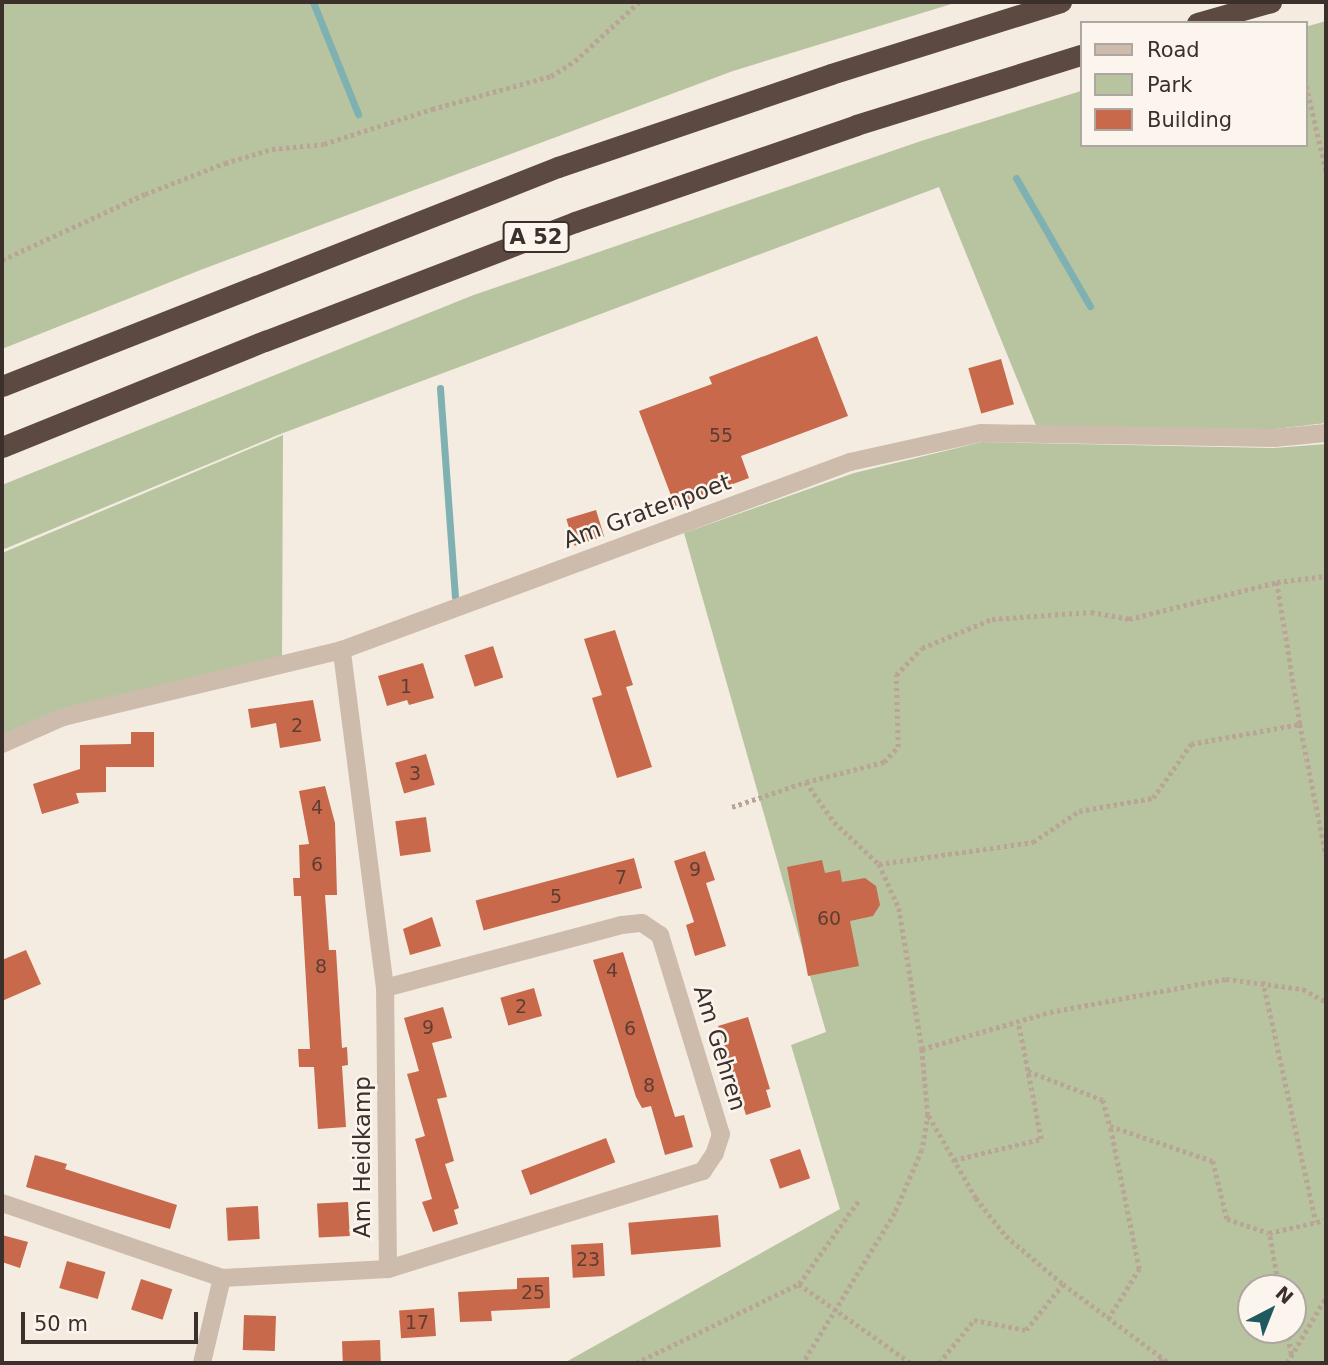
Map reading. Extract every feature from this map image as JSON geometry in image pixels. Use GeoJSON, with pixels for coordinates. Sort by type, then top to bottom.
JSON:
{"type":"FeatureCollection","features":[{"type":"Feature","properties":{"kind":"highway","name":"A 52"},"geometry":{"type":"LineString","coordinates":[[2,386],[558,167],[831,74],[1061,2]]}},
{"type":"Feature","properties":{"kind":"highway"},"geometry":{"type":"LineString","coordinates":[[1203,21],[1271,2]]}},
{"type":"Feature","properties":{"kind":"highway","name":"A 52"},"geometry":{"type":"LineString","coordinates":[[2,447],[265,341],[575,222],[856,125],[1080,55]]}},
{"type":"Feature","properties":{"kind":"street","name":"Am Gratenpoet"},"geometry":{"type":"LineString","coordinates":[[2,744],[64,717],[342,650],[850,462],[981,433],[1274,438],[1326,433]]}},
{"type":"Feature","properties":{"kind":"street","name":"Am Heidkamp"},"geometry":{"type":"LineString","coordinates":[[2,1203],[222,1278],[388,1269],[385,988],[342,650]]}},
{"type":"Feature","properties":{"kind":"street","name":"Am Gehren"},"geometry":{"type":"LineString","coordinates":[[385,988],[622,925],[642,923],[660,935],[721,1134],[715,1153],[703,1171],[388,1269]]}},
{"type":"Feature","properties":{"kind":"street"},"geometry":{"type":"LineString","coordinates":[[202,1363],[222,1278]]}},
{"type":"Feature","properties":{"kind":"path"},"geometry":{"type":"LineString","coordinates":[[2,260],[145,194],[212,167],[272,149],[324,144],[432,109],[551,76],[575,61],[639,2]]}},
{"type":"Feature","properties":{"kind":"path"},"geometry":{"type":"LineString","coordinates":[[1307,88],[1326,171]]}},
{"type":"Feature","properties":{"kind":"path"},"geometry":{"type":"LineString","coordinates":[[732,807],[806,782],[884,762],[898,747],[896,675],[922,648],[992,619],[1091,612],[1129,620],[1277,582],[1326,576]]}},
{"type":"Feature","properties":{"kind":"path"},"geometry":{"type":"LineString","coordinates":[[1277,582],[1300,724],[1326,855]]}},
{"type":"Feature","properties":{"kind":"path"},"geometry":{"type":"LineString","coordinates":[[879,864],[1033,842],[1079,811],[1153,798],[1191,744],[1300,724]]}},
{"type":"Feature","properties":{"kind":"path"},"geometry":{"type":"LineString","coordinates":[[803,1363],[895,1213],[922,1150],[928,1114],[922,1049],[899,908],[879,864],[834,822],[806,782]]}},
{"type":"Feature","properties":{"kind":"path"},"geometry":{"type":"LineString","coordinates":[[922,1049],[1018,1022],[1175,987],[1226,979],[1264,981],[1303,989],[1326,1002]]}},
{"type":"Feature","properties":{"kind":"path"},"geometry":{"type":"LineString","coordinates":[[1264,981],[1316,1222]]}},
{"type":"Feature","properties":{"kind":"path"},"geometry":{"type":"LineString","coordinates":[[953,1160],[1041,1139],[1018,1022]]}},
{"type":"Feature","properties":{"kind":"path"},"geometry":{"type":"LineString","coordinates":[[1028,1071],[1103,1100],[1139,1269],[1108,1319]]}},
{"type":"Feature","properties":{"kind":"path"},"geometry":{"type":"LineString","coordinates":[[928,1114],[976,1198],[1006,1236],[1063,1284],[1169,1363]]}},
{"type":"Feature","properties":{"kind":"path"},"geometry":{"type":"LineString","coordinates":[[1110,1126],[1213,1161],[1227,1219],[1269,1233],[1326,1220]]}},
{"type":"Feature","properties":{"kind":"path"},"geometry":{"type":"LineString","coordinates":[[636,1363],[799,1284],[859,1200]]}},
{"type":"Feature","properties":{"kind":"path"},"geometry":{"type":"LineString","coordinates":[[1269,1233],[1276,1274]]}},
{"type":"Feature","properties":{"kind":"path"},"geometry":{"type":"LineString","coordinates":[[799,1284],[835,1312],[911,1363]]}},
{"type":"Feature","properties":{"kind":"path"},"geometry":{"type":"LineString","coordinates":[[939,1363],[974,1320],[1026,1330],[1063,1284]]}},
{"type":"Feature","properties":{"kind":"path"},"geometry":{"type":"LineString","coordinates":[[1287,1363],[1326,1297]]}},
{"type":"Feature","properties":{"kind":"path"},"geometry":{"type":"LineString","coordinates":[[1290,1344],[1292,1356]]}},
{"type":"Feature","properties":{"kind":"path"},"geometry":{"type":"LineString","coordinates":[[1153,1363],[1163,1358]]}},
{"type":"Feature","properties":{"kind":"green space"},"geometry":{"type":"Polygon","coordinates":[[[2,2],[958,2],[733,71],[203,269],[2,349],[2,2]]]}},
{"type":"Feature","properties":{"kind":"green space"},"geometry":{"type":"Polygon","coordinates":[[[1326,21],[1326,423],[1275,429],[1037,428],[939,187],[283,433],[2,550],[2,485],[471,296],[921,141],[1080,91],[1080,147],[1307,147],[1307,26],[1326,21]]]}},
{"type":"Feature","properties":{"kind":"green space"},"geometry":{"type":"Polygon","coordinates":[[[283,435],[282,663],[2,744],[2,553],[283,435]]]}},
{"type":"Feature","properties":{"kind":"green space"},"geometry":{"type":"Polygon","coordinates":[[[982,442],[1273,448],[1326,444],[1326,1363],[564,1363],[840,1209],[791,1045],[826,1032],[684,533],[854,473],[982,442]]]}},
{"type":"Feature","properties":{"kind":"building"},"geometry":{"type":"Polygon","coordinates":[[[817,336],[848,416],[741,456],[749,478],[675,506],[639,411],[712,384],[709,377],[817,336]]]}},
{"type":"Feature","properties":{"kind":"building"},"geometry":{"type":"Polygon","coordinates":[[[1001,359],[1014,404],[981,414],[968,368],[1001,359]]]}},
{"type":"Feature","properties":{"kind":"building"},"geometry":{"type":"Polygon","coordinates":[[[596,510],[604,537],[575,546],[566,519],[596,510]]]}},
{"type":"Feature","properties":{"kind":"building"},"geometry":{"type":"Polygon","coordinates":[[[615,630],[633,685],[626,687],[652,767],[617,778],[592,698],[602,695],[584,639],[615,630]]]}},
{"type":"Feature","properties":{"kind":"building"},"geometry":{"type":"Polygon","coordinates":[[[493,646],[503,677],[475,687],[464,655],[493,646]]]}},
{"type":"Feature","properties":{"kind":"building"},"geometry":{"type":"Polygon","coordinates":[[[423,663],[434,698],[409,705],[407,700],[387,706],[378,676],[423,663]]]}},
{"type":"Feature","properties":{"kind":"building"},"geometry":{"type":"Polygon","coordinates":[[[313,700],[321,741],[280,748],[276,723],[251,728],[248,709],[313,700]]]}},
{"type":"Feature","properties":{"kind":"building"},"geometry":{"type":"Polygon","coordinates":[[[131,732],[154,732],[154,767],[106,767],[106,792],[76,793],[79,803],[42,814],[33,784],[80,769],[80,745],[131,744],[131,732]]]}},
{"type":"Feature","properties":{"kind":"building"},"geometry":{"type":"Polygon","coordinates":[[[426,754],[435,785],[404,794],[395,763],[426,754]]]}},
{"type":"Feature","properties":{"kind":"building"},"geometry":{"type":"Polygon","coordinates":[[[325,786],[335,823],[337,895],[325,895],[329,950],[336,950],[342,1048],[347,1047],[348,1065],[342,1066],[346,1127],[318,1129],[314,1067],[299,1067],[298,1049],[310,1049],[301,896],[294,896],[293,878],[300,878],[299,845],[309,844],[299,791],[325,786]]]}},
{"type":"Feature","properties":{"kind":"building"},"geometry":{"type":"Polygon","coordinates":[[[426,817],[431,852],[400,856],[395,821],[426,817]]]}},
{"type":"Feature","properties":{"kind":"building"},"geometry":{"type":"Polygon","coordinates":[[[705,851],[715,880],[706,883],[726,946],[695,956],[686,925],[694,922],[674,861],[705,851]]]}},
{"type":"Feature","properties":{"kind":"building"},"geometry":{"type":"Polygon","coordinates":[[[634,858],[642,888],[484,930],[476,900],[634,858]]]}},
{"type":"Feature","properties":{"kind":"building"},"geometry":{"type":"Polygon","coordinates":[[[822,860],[825,873],[840,870],[842,882],[865,878],[876,886],[880,905],[873,916],[850,921],[859,966],[808,976],[787,867],[822,860]]]}},
{"type":"Feature","properties":{"kind":"building"},"geometry":{"type":"Polygon","coordinates":[[[432,917],[441,946],[410,955],[403,929],[432,917]]]}},
{"type":"Feature","properties":{"kind":"building"},"geometry":{"type":"Polygon","coordinates":[[[26,950],[41,984],[2,1001],[2,960],[26,950]]]}},
{"type":"Feature","properties":{"kind":"building"},"geometry":{"type":"Polygon","coordinates":[[[623,952],[675,1117],[684,1115],[693,1147],[665,1155],[651,1106],[642,1108],[636,1097],[593,960],[623,952]]]}},
{"type":"Feature","properties":{"kind":"building"},"geometry":{"type":"Polygon","coordinates":[[[534,988],[542,1016],[508,1026],[500,998],[534,988]]]}},
{"type":"Feature","properties":{"kind":"building"},"geometry":{"type":"Polygon","coordinates":[[[443,1007],[452,1038],[432,1043],[447,1097],[437,1099],[454,1161],[445,1164],[459,1208],[454,1210],[458,1224],[433,1232],[422,1202],[432,1199],[415,1139],[425,1136],[407,1074],[419,1071],[404,1018],[443,1007]]]}},
{"type":"Feature","properties":{"kind":"building"},"geometry":{"type":"Polygon","coordinates":[[[748,1017],[770,1089],[766,1090],[771,1107],[746,1115],[718,1026],[748,1017]]]}},
{"type":"Feature","properties":{"kind":"building"},"geometry":{"type":"Polygon","coordinates":[[[606,1138],[615,1162],[530,1195],[521,1171],[606,1138]]]}},
{"type":"Feature","properties":{"kind":"building"},"geometry":{"type":"Polygon","coordinates":[[[800,1149],[810,1178],[780,1189],[770,1159],[800,1149]]]}},
{"type":"Feature","properties":{"kind":"building"},"geometry":{"type":"Polygon","coordinates":[[[35,1155],[67,1164],[65,1169],[177,1205],[170,1229],[26,1187],[35,1155]]]}},
{"type":"Feature","properties":{"kind":"building"},"geometry":{"type":"Polygon","coordinates":[[[348,1202],[350,1236],[319,1238],[317,1204],[348,1202]]]}},
{"type":"Feature","properties":{"kind":"building"},"geometry":{"type":"Polygon","coordinates":[[[258,1206],[260,1239],[228,1241],[226,1208],[258,1206]]]}},
{"type":"Feature","properties":{"kind":"building"},"geometry":{"type":"Polygon","coordinates":[[[718,1215],[721,1247],[631,1255],[628,1223],[718,1215]]]}},
{"type":"Feature","properties":{"kind":"building"},"geometry":{"type":"Polygon","coordinates":[[[2,1235],[28,1242],[20,1268],[2,1262],[2,1235]]]}},
{"type":"Feature","properties":{"kind":"building"},"geometry":{"type":"Polygon","coordinates":[[[603,1243],[605,1276],[573,1278],[571,1245],[603,1243]]]}},
{"type":"Feature","properties":{"kind":"building"},"geometry":{"type":"Polygon","coordinates":[[[67,1261],[105,1272],[98,1299],[59,1288],[67,1261]]]}},
{"type":"Feature","properties":{"kind":"building"},"geometry":{"type":"Polygon","coordinates":[[[549,1277],[550,1308],[491,1311],[492,1321],[460,1322],[458,1292],[517,1289],[517,1278],[549,1277]]]}},
{"type":"Feature","properties":{"kind":"building"},"geometry":{"type":"Polygon","coordinates":[[[141,1279],[172,1289],[162,1320],[131,1309],[141,1279]]]}},
{"type":"Feature","properties":{"kind":"building"},"geometry":{"type":"Polygon","coordinates":[[[434,1308],[436,1336],[401,1338],[399,1310],[434,1308]]]}},
{"type":"Feature","properties":{"kind":"building"},"geometry":{"type":"Polygon","coordinates":[[[244,1315],[276,1316],[275,1351],[243,1350],[244,1315]]]}},
{"type":"Feature","properties":{"kind":"building"},"geometry":{"type":"Polygon","coordinates":[[[380,1340],[381,1363],[343,1363],[342,1341],[380,1340]]]}},
{"type":"Feature","properties":{"kind":"waterway"},"geometry":{"type":"LineString","coordinates":[[313,2],[358,114]]}},
{"type":"Feature","properties":{"kind":"waterway"},"geometry":{"type":"LineString","coordinates":[[1016,178],[1090,306]]}},
{"type":"Feature","properties":{"kind":"waterway"},"geometry":{"type":"LineString","coordinates":[[440,388],[455,596]]}}]}
